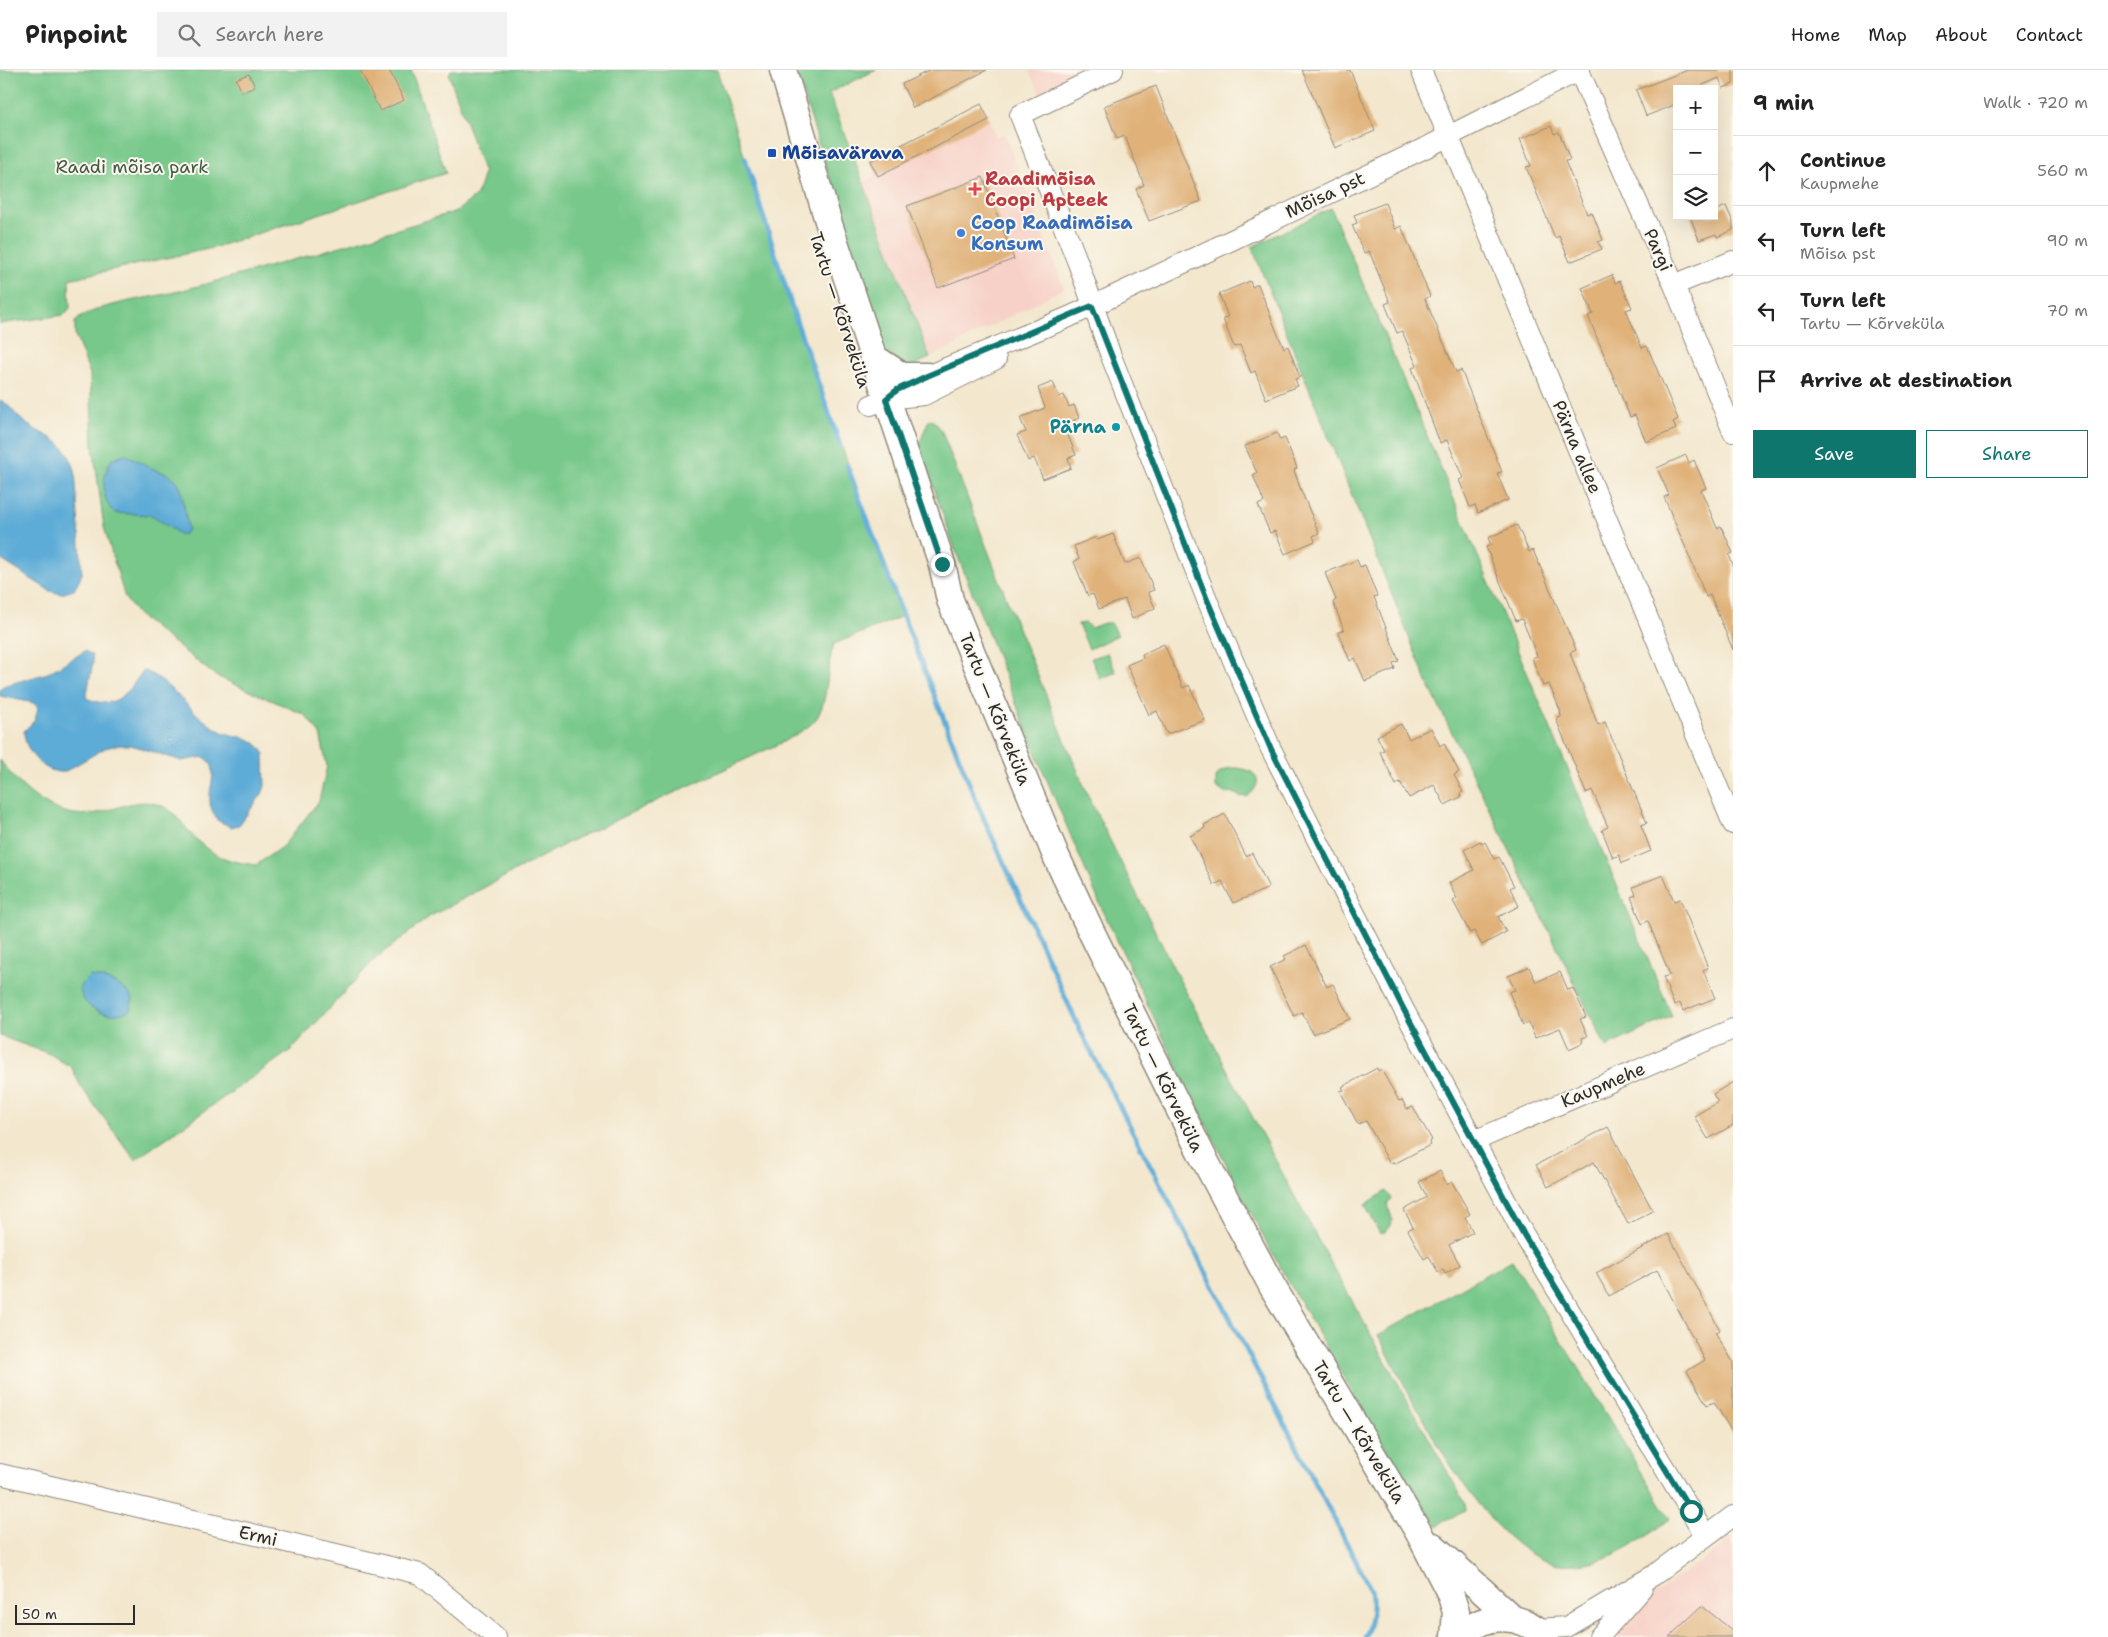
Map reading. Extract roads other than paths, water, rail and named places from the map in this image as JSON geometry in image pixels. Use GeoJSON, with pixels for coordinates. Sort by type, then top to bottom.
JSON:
{"type":"FeatureCollection","features":[{"type":"Feature","properties":{"kind":"main road","name":"Tartu — Kõrveküla"},"geometry":{"type":"LineString","coordinates":[[764,70],[812,226],[879,402],[922,502],[950,600],[1056,856],[1166,1086],[1272,1286],[1420,1533],[1450,1593],[1456,1612],[1454,1637]]}},
{"type":"Feature","properties":{"kind":"main road","name":"Tartu — Kõrveküla"},"geometry":{"type":"LineString","coordinates":[[783,70],[829,224],[873,357],[879,402]]}},
{"type":"Feature","properties":{"kind":"main road"},"geometry":{"type":"LineString","coordinates":[[873,357],[902,376],[927,376]]}},
{"type":"Feature","properties":{"kind":"main road","name":"Tartu — Kõrveküla"},"geometry":{"type":"LineString","coordinates":[[1420,1533],[1512,1618]]}},
{"type":"Feature","properties":{"kind":"main road"},"geometry":{"type":"LineString","coordinates":[[1461,1637],[1477,1624],[1494,1618],[1512,1618],[1526,1622],[1542,1633]]}},
{"type":"Feature","properties":{"kind":"street"},"geometry":{"type":"LineString","coordinates":[[1114,70],[1020,116],[1208,602],[1271,749],[1532,1250],[1705,1535]]}},
{"type":"Feature","properties":{"kind":"street","name":"Pärna allee"},"geometry":{"type":"LineString","coordinates":[[1421,70],[1733,824]]}},
{"type":"Feature","properties":{"kind":"street","name":"Mõisa pst"},"geometry":{"type":"LineString","coordinates":[[879,402],[897,390],[927,376],[1069,317],[1448,136],[1579,70]]}},
{"type":"Feature","properties":{"kind":"street","name":"Pargi"},"geometry":{"type":"LineString","coordinates":[[1579,70],[1674,285],[1733,432]]}},
{"type":"Feature","properties":{"kind":"street"},"geometry":{"type":"LineString","coordinates":[[1674,285],[1733,262]]}},
{"type":"Feature","properties":{"kind":"street","name":"Mõisa pst"},"geometry":{"type":"LineString","coordinates":[[879,402],[924,395],[1032,340],[1069,317]]}},
{"type":"Feature","properties":{"kind":"street","name":"Kaupmehe"},"geometry":{"type":"LineString","coordinates":[[1474,1141],[1733,1029]]}},
{"type":"Feature","properties":{"kind":"street","name":"Ermi"},"geometry":{"type":"LineString","coordinates":[[0,1474],[420,1574],[496,1637]]}},
{"type":"Feature","properties":{"kind":"street"},"geometry":{"type":"LineString","coordinates":[[1542,1633],[1566,1626],[1654,1575],[1705,1535],[1733,1516]]}},
{"type":"Feature","properties":{"kind":"street"},"geometry":{"type":"LineString","coordinates":[[1599,1637],[1654,1575]]}},
{"type":"Feature","properties":{"kind":"water"},"geometry":{"type":"Polygon","coordinates":[[[0,400],[7,404],[31,427],[59,444],[70,458],[75,470],[82,574],[74,590],[61,594],[50,591],[0,559],[0,400]]]}},
{"type":"Feature","properties":{"kind":"water"},"geometry":{"type":"Polygon","coordinates":[[[125,454],[168,474],[177,481],[181,489],[188,529],[185,534],[179,534],[152,515],[115,513],[110,508],[104,487],[106,472],[112,459],[125,454]]]}},
{"type":"Feature","properties":{"kind":"water"},"geometry":{"type":"Polygon","coordinates":[[[85,651],[92,655],[93,663],[86,698],[105,703],[113,701],[125,693],[142,672],[146,671],[165,684],[210,725],[220,731],[250,740],[260,747],[264,753],[265,786],[262,794],[239,825],[231,827],[217,820],[211,809],[210,795],[213,771],[209,761],[204,757],[182,761],[131,745],[118,745],[105,748],[64,772],[49,769],[36,760],[27,746],[24,731],[35,720],[38,708],[34,703],[0,696],[0,689],[3,686],[48,673],[85,651]]]}},
{"type":"Feature","properties":{"kind":"water"},"geometry":{"type":"Polygon","coordinates":[[[90,976],[109,980],[130,994],[133,999],[130,1010],[123,1013],[106,1014],[91,1007],[81,994],[80,986],[90,976]]]}},
{"type":"Feature","properties":{"kind":"waterway"},"geometry":{"type":"LineString","coordinates":[[745,158],[796,320],[840,445]]}},
{"type":"Feature","properties":{"kind":"waterway"},"geometry":{"type":"LineString","coordinates":[[847,465],[903,616],[979,808],[1081,1032],[1371,1590],[1372,1614],[1365,1637]]}},
{"type":"Feature","properties":{"kind":"place","name":"Mõisavärava"},"geometry":{"type":"Point","coordinates":[772,153]}},
{"type":"Feature","properties":{"kind":"place","name":"Raadimõisa Coopi Apteek"},"geometry":{"type":"Point","coordinates":[975,189]}},
{"type":"Feature","properties":{"kind":"place","name":"Coop Raadimõisa Konsum"},"geometry":{"type":"Point","coordinates":[961,233]}},
{"type":"Feature","properties":{"kind":"place","name":"Pärna"},"geometry":{"type":"Point","coordinates":[1116,427]}},
{"type":"Feature","properties":{"kind":"park label","name":"Raadi mõisa park"},"geometry":{"type":"Point","coordinates":[132,167]}}]}
